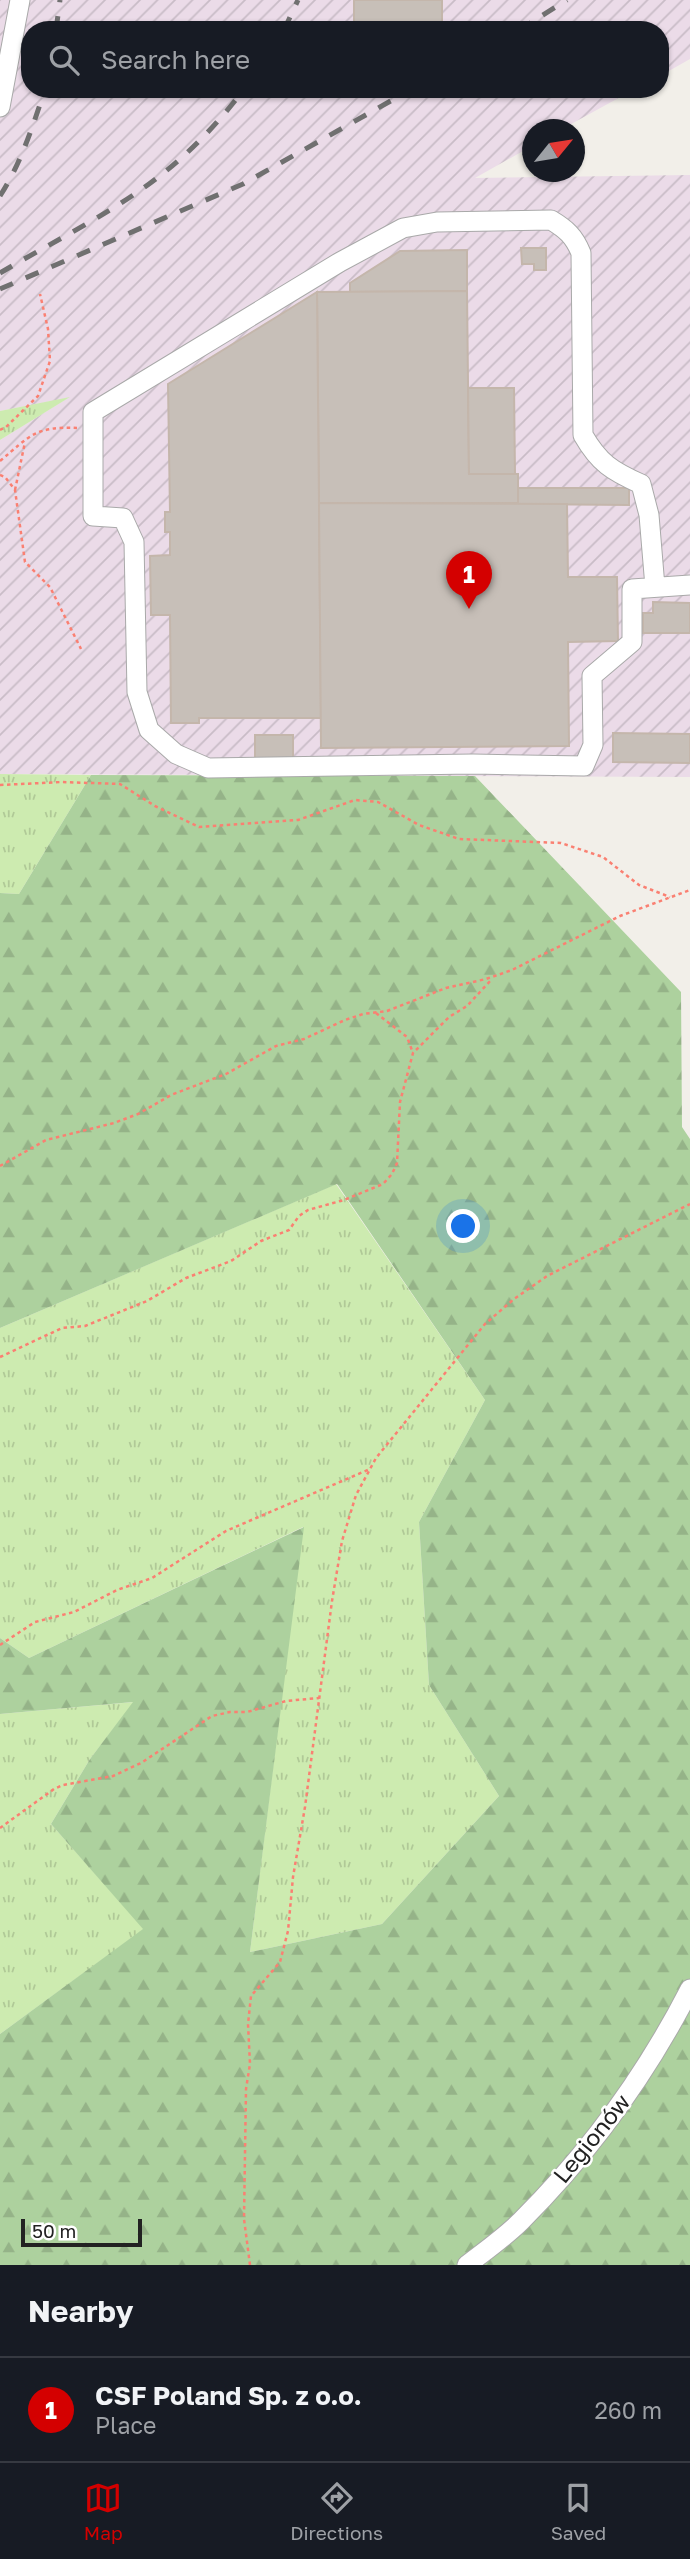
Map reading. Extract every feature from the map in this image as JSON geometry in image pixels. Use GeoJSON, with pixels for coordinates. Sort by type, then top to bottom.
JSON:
{"type":"FeatureCollection","features":[{"type":"Feature","properties":{"kind":"street"},"geometry":{"type":"LineString","coordinates":[[0,107],[20,0]]}},
{"type":"Feature","properties":{"kind":"street"},"geometry":{"type":"LineString","coordinates":[[654,587],[649,515],[641,484],[606,467],[583,435],[580,253],[576,240],[566,229],[551,220],[437,222],[403,228],[340,262],[93,412],[93,516],[123,518],[134,542],[138,692],[149,730],[176,754],[208,768],[473,764],[584,766],[593,745],[592,676],[632,642],[632,589],[690,585]]}},
{"type":"Feature","properties":{"kind":"street","name":"Legionów"},"geometry":{"type":"LineString","coordinates":[[467,2265],[520,2222],[604,2128],[664,2040],[690,1990]]}},
{"type":"Feature","properties":{"kind":"path"},"geometry":{"type":"LineString","coordinates":[[0,430],[38,396],[50,360],[48,329],[40,294]]}},
{"type":"Feature","properties":{"kind":"path"},"geometry":{"type":"LineString","coordinates":[[0,461],[37,431],[61,427],[92,429]]}},
{"type":"Feature","properties":{"kind":"path"},"geometry":{"type":"LineString","coordinates":[[25,440],[15,490],[25,562],[50,587],[81,649]]}},
{"type":"Feature","properties":{"kind":"path"},"geometry":{"type":"LineString","coordinates":[[0,475],[5,477],[15,490]]}},
{"type":"Feature","properties":{"kind":"path"},"geometry":{"type":"LineString","coordinates":[[0,785],[62,782],[120,784],[155,806],[198,827],[298,820],[355,800],[379,802],[419,825],[460,839],[561,843],[603,857],[639,885],[670,897]]}},
{"type":"Feature","properties":{"kind":"path"},"geometry":{"type":"LineString","coordinates":[[0,1166],[46,1140],[114,1123],[138,1114],[171,1095],[226,1074],[276,1046],[304,1039],[345,1020],[406,1006],[446,988],[512,970],[620,916],[690,890]]}},
{"type":"Feature","properties":{"kind":"path"},"geometry":{"type":"LineString","coordinates":[[0,1357],[62,1328],[85,1326],[147,1301],[186,1279],[231,1261],[261,1241],[289,1230],[299,1216],[309,1210],[344,1200],[383,1184],[397,1163],[400,1102],[413,1053],[450,1017],[467,1006],[494,976]]}},
{"type":"Feature","properties":{"kind":"path"},"geometry":{"type":"LineString","coordinates":[[376,1013],[407,1037],[413,1053]]}},
{"type":"Feature","properties":{"kind":"path"},"geometry":{"type":"LineString","coordinates":[[250,2265],[244,2207],[251,1996],[280,1962],[288,1931],[293,1877],[342,1541],[356,1495],[392,1438],[485,1324],[514,1298],[547,1276],[690,1204]]}},
{"type":"Feature","properties":{"kind":"path"},"geometry":{"type":"LineString","coordinates":[[0,1646],[35,1622],[74,1612],[117,1590],[152,1578],[226,1531],[370,1469]]}},
{"type":"Feature","properties":{"kind":"path"},"geometry":{"type":"LineString","coordinates":[[0,1828],[54,1789],[113,1776],[141,1763],[212,1716],[247,1712],[286,1701],[319,1698]]}},
{"type":"Feature","properties":{"kind":"shaded area"},"geometry":{"type":"Polygon","coordinates":[[[0,0],[690,0],[690,59],[669,71],[669,21],[21,21],[21,98],[619,98],[580,119],[522,119],[522,152],[475,178],[522,177],[522,182],[585,182],[585,176],[690,175],[690,777],[0,774],[0,440],[68,398],[0,411],[0,0]]]}},
{"type":"Feature","properties":{"kind":"green space"},"geometry":{"type":"Polygon","coordinates":[[[70,397],[0,440],[0,411],[70,397]]]}},
{"type":"Feature","properties":{"kind":"green space"},"geometry":{"type":"Polygon","coordinates":[[[0,774],[91,775],[19,894],[0,893],[0,774]]]}},
{"type":"Feature","properties":{"kind":"green space"},"geometry":{"type":"Polygon","coordinates":[[[91,775],[475,776],[681,992],[682,1127],[690,1139],[690,2265],[0,2265],[0,2034],[143,1929],[51,1824],[90,1759],[133,1702],[0,1714],[0,1638],[29,1658],[304,1527],[250,1952],[382,1924],[499,1796],[429,1685],[419,1522],[485,1400],[337,1184],[0,1328],[0,893],[19,894],[91,775]]]}},
{"type":"Feature","properties":{"kind":"green space"},"geometry":{"type":"Polygon","coordinates":[[[336,1184],[485,1400],[419,1522],[429,1685],[499,1796],[382,1924],[250,1952],[303,1527],[29,1658],[0,1638],[0,1328],[336,1184]]]}},
{"type":"Feature","properties":{"kind":"green space"},"geometry":{"type":"Polygon","coordinates":[[[134,1702],[90,1759],[51,1824],[144,1929],[0,2034],[0,1714],[134,1702]]]}},
{"type":"Feature","properties":{"kind":"building"},"geometry":{"type":"Polygon","coordinates":[[[354,0],[442,0],[442,21],[354,21],[354,0]]]}},
{"type":"Feature","properties":{"kind":"building"},"geometry":{"type":"Polygon","coordinates":[[[521,248],[546,248],[546,270],[534,270],[534,264],[522,264],[521,248]]]}},
{"type":"Feature","properties":{"kind":"building"},"geometry":{"type":"Polygon","coordinates":[[[467,250],[467,291],[350,292],[350,283],[400,251],[467,250]]]}},
{"type":"Feature","properties":{"kind":"building"},"geometry":{"type":"Polygon","coordinates":[[[467,291],[469,474],[518,474],[518,503],[319,503],[317,292],[467,291]]]}},
{"type":"Feature","properties":{"kind":"building"},"geometry":{"type":"Polygon","coordinates":[[[317,292],[321,718],[199,718],[199,723],[171,723],[170,615],[151,615],[150,556],[170,555],[170,532],[165,532],[165,512],[170,512],[168,384],[317,292]]]}},
{"type":"Feature","properties":{"kind":"building"},"geometry":{"type":"Polygon","coordinates":[[[468,388],[514,388],[515,474],[469,474],[468,388]]]}},
{"type":"Feature","properties":{"kind":"building"},"geometry":{"type":"Polygon","coordinates":[[[518,488],[629,488],[629,505],[518,504],[518,488]]]}},
{"type":"Feature","properties":{"kind":"building"},"geometry":{"type":"Polygon","coordinates":[[[319,503],[567,504],[568,577],[617,577],[618,641],[568,642],[569,746],[321,748],[319,503]]]}},
{"type":"Feature","properties":{"kind":"building"},"geometry":{"type":"Polygon","coordinates":[[[653,602],[690,603],[690,633],[643,633],[643,613],[653,613],[653,602]]]}},
{"type":"Feature","properties":{"kind":"building"},"geometry":{"type":"Polygon","coordinates":[[[613,733],[690,734],[690,763],[613,762],[613,733]]]}},
{"type":"Feature","properties":{"kind":"building"},"geometry":{"type":"Polygon","coordinates":[[[255,735],[293,735],[293,761],[255,761],[255,735]]]}},
{"type":"Feature","properties":{"kind":"railway"},"geometry":{"type":"LineString","coordinates":[[57,21],[60,0]]}},
{"type":"Feature","properties":{"kind":"railway"},"geometry":{"type":"LineString","coordinates":[[288,21],[298,0]]}},
{"type":"Feature","properties":{"kind":"railway"},"geometry":{"type":"LineString","coordinates":[[533,21],[567,0]]}},
{"type":"Feature","properties":{"kind":"railway"},"geometry":{"type":"LineString","coordinates":[[0,196],[20,157],[42,98]]}},
{"type":"Feature","properties":{"kind":"railway"},"geometry":{"type":"LineString","coordinates":[[0,273],[149,184],[200,140],[237,98]]}},
{"type":"Feature","properties":{"kind":"railway"},"geometry":{"type":"LineString","coordinates":[[0,289],[243,184],[396,98]]}},
{"type":"Feature","properties":{"kind":"place","name":"CSF Poland Sp. z o.o."},"geometry":{"type":"Point","coordinates":[469,609]}}]}
